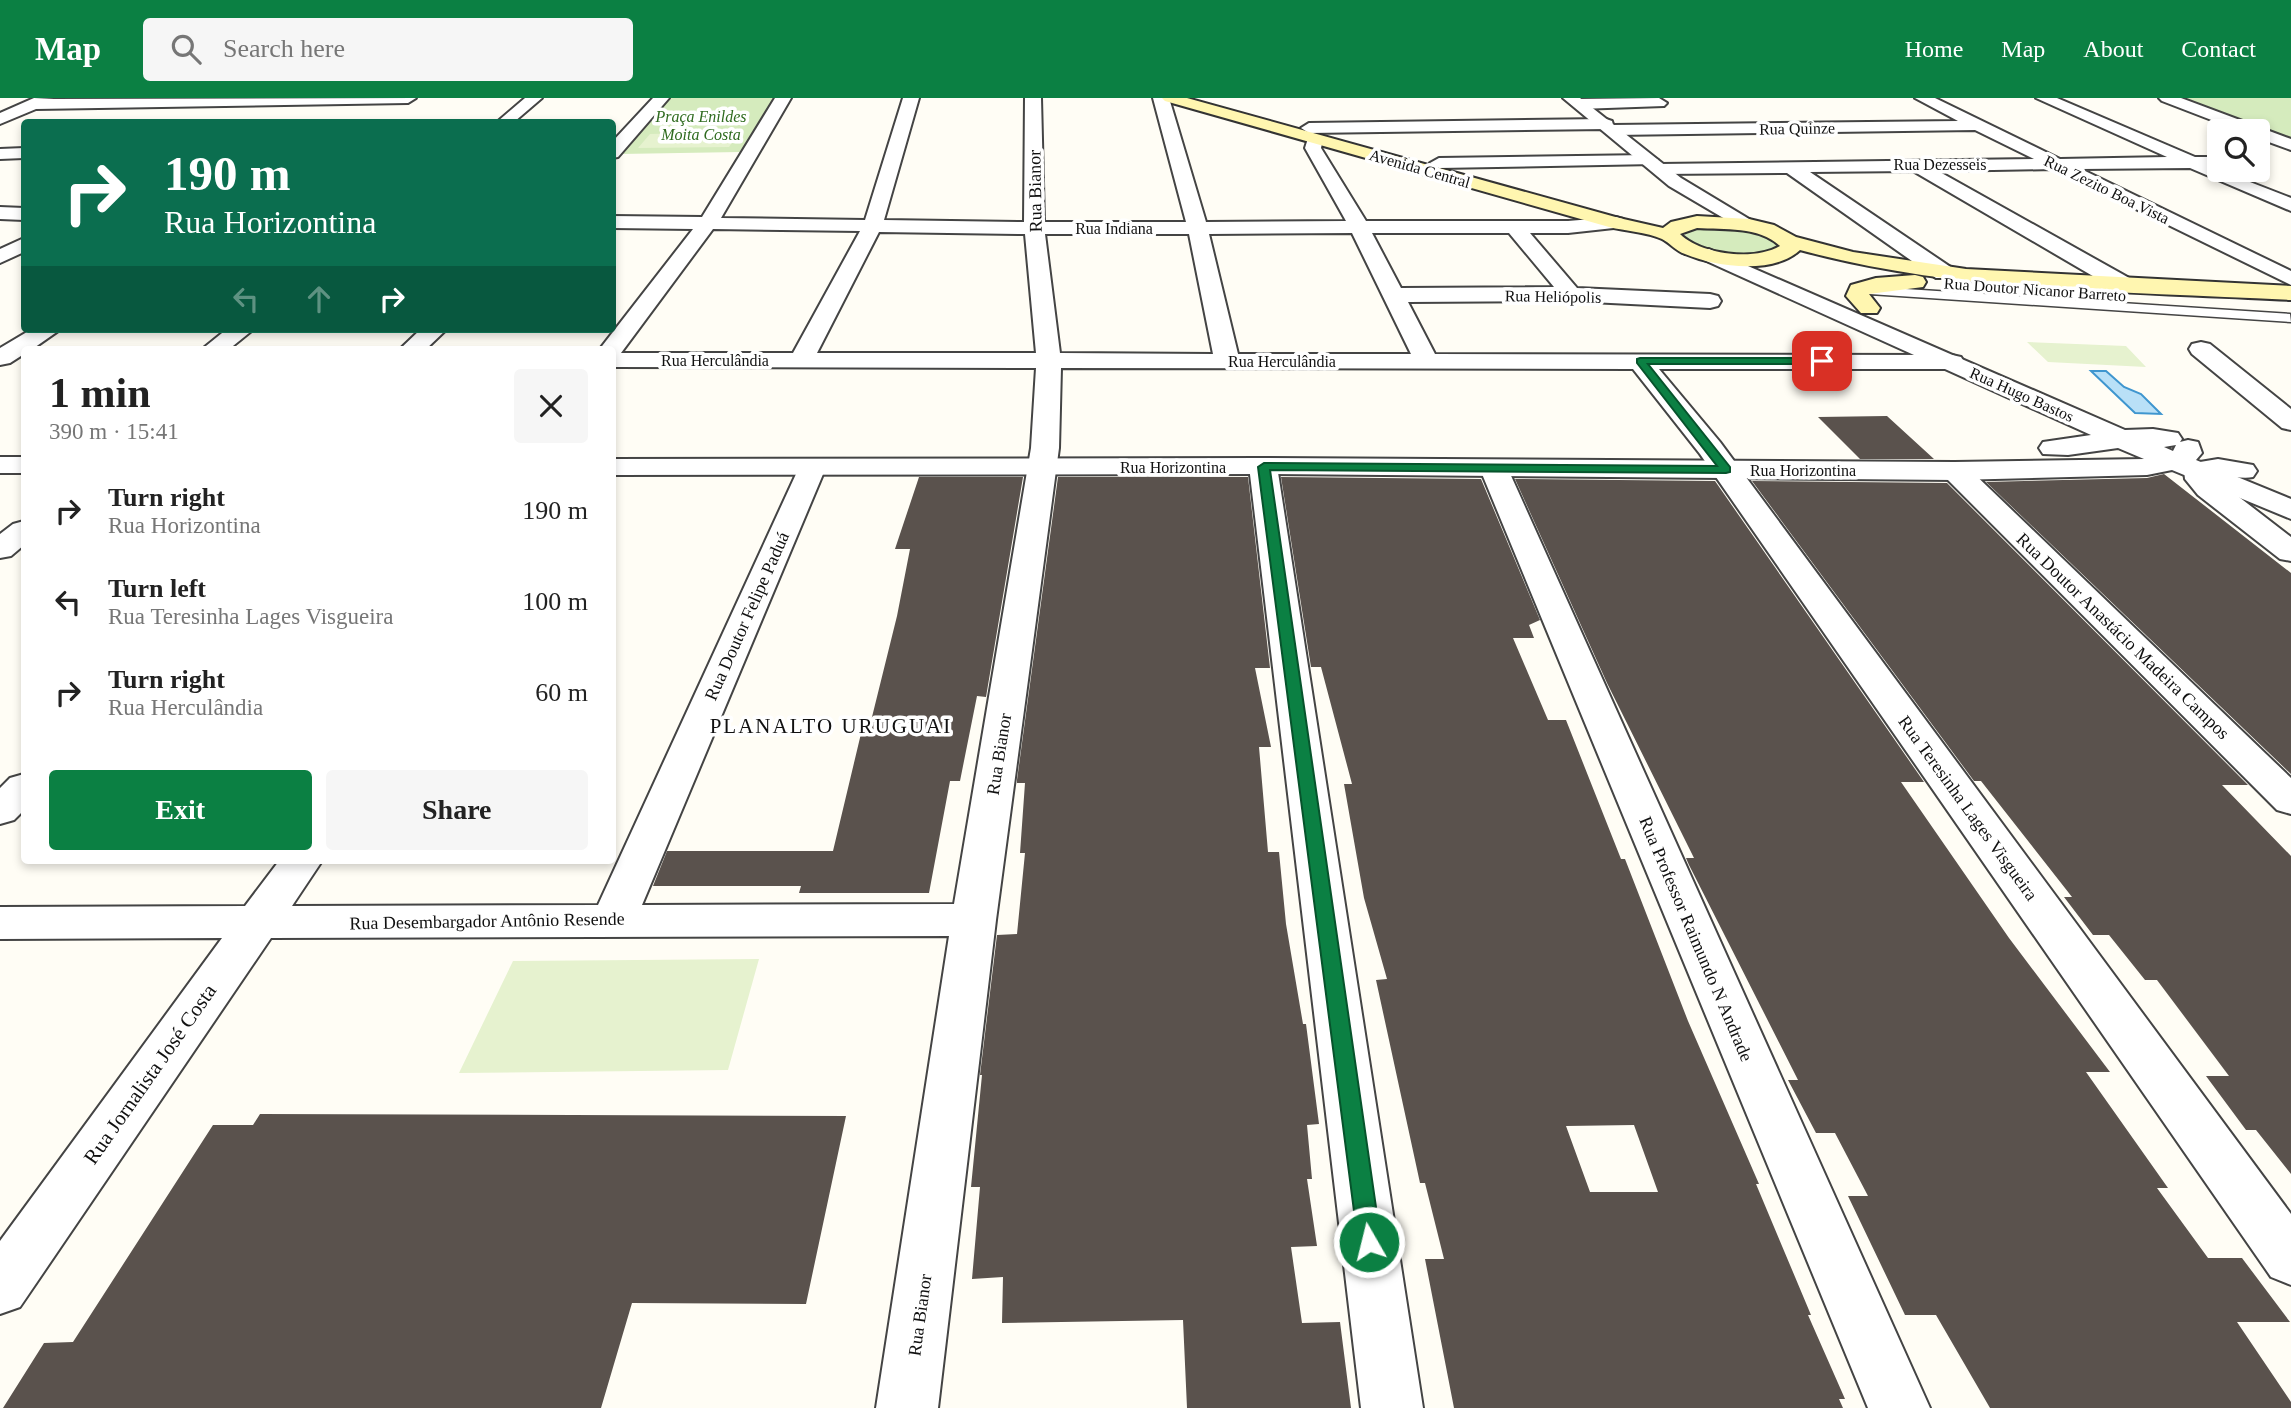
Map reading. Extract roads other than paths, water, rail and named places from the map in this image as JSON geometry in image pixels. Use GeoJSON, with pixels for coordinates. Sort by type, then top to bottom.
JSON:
{"type":"FeatureCollection","features":[{"type":"Feature","properties":{"kind":"main road","name":"Avenida Central"},"geometry":{"type":"LineString","coordinates":[[1170,98],[1395,156],[1616,223],[1677,228]]}},
{"type":"Feature","properties":{"kind":"main road","name":"Avenida Central"},"geometry":{"type":"LineString","coordinates":[[1200,98],[1312,133]]}},
{"type":"Feature","properties":{"kind":"main road","name":"Avenida Central"},"geometry":{"type":"LineString","coordinates":[[1395,156],[1439,163],[1677,228]]}},
{"type":"Feature","properties":{"kind":"main road"},"geometry":{"type":"LineString","coordinates":[[1713,221],[1749,225],[1774,232],[1781,251],[1743,259],[1709,255],[1681,246],[1677,228],[1713,221]]}},
{"type":"Feature","properties":{"kind":"main road","name":"Rua Doutor Nicanor Barreto"},"geometry":{"type":"LineString","coordinates":[[1781,251],[1878,264],[1936,277],[2291,303]]}},
{"type":"Feature","properties":{"kind":"main road"},"geometry":{"type":"LineString","coordinates":[[1864,299],[1876,285],[1936,277]]}},
{"type":"Feature","properties":{"kind":"main road","name":"Rua Doutor Nicanor Barreto"},"geometry":{"type":"LineString","coordinates":[[1936,277],[2291,293]]}},
{"type":"Feature","properties":{"kind":"street"},"geometry":{"type":"LineString","coordinates":[[0,119],[40,101],[408,98]]}},
{"type":"Feature","properties":{"kind":"street"},"geometry":{"type":"LineString","coordinates":[[382,116],[408,98]]}},
{"type":"Feature","properties":{"kind":"street"},"geometry":{"type":"LineString","coordinates":[[509,119],[534,98]]}},
{"type":"Feature","properties":{"kind":"street"},"geometry":{"type":"LineString","coordinates":[[616,149],[661,98]]}},
{"type":"Feature","properties":{"kind":"street"},"geometry":{"type":"LineString","coordinates":[[614,346],[708,223],[783,98]]}},
{"type":"Feature","properties":{"kind":"street"},"geometry":{"type":"LineString","coordinates":[[801,360],[873,225],[911,98]]}},
{"type":"Feature","properties":{"kind":"street","name":"Rua Bianor"},"geometry":{"type":"LineString","coordinates":[[907,1408],[974,920],[1044,457],[1049,361],[1034,228],[1033,98]]}},
{"type":"Feature","properties":{"kind":"street"},"geometry":{"type":"LineString","coordinates":[[1161,98],[1198,228],[1227,361]]}},
{"type":"Feature","properties":{"kind":"street"},"geometry":{"type":"LineString","coordinates":[[2045,98],[2291,205]]}},
{"type":"Feature","properties":{"kind":"street"},"geometry":{"type":"LineString","coordinates":[[2167,98],[2222,119]]}},
{"type":"Feature","properties":{"kind":"street"},"geometry":{"type":"LineString","coordinates":[[249,117],[280,99]]}},
{"type":"Feature","properties":{"kind":"street"},"geometry":{"type":"LineString","coordinates":[[1901,100],[1925,99]]}},
{"type":"Feature","properties":{"kind":"street","name":"Rua Zezito Boa Vista"},"geometry":{"type":"LineString","coordinates":[[1925,99],[2291,279]]}},
{"type":"Feature","properties":{"kind":"street"},"geometry":{"type":"LineString","coordinates":[[1575,101],[1673,103]]}},
{"type":"Feature","properties":{"kind":"street"},"geometry":{"type":"LineString","coordinates":[[1575,101],[1661,170],[1749,225]]}},
{"type":"Feature","properties":{"kind":"street","name":"Rua Quinze"},"geometry":{"type":"LineString","coordinates":[[1312,133],[1610,127],[1981,126]]}},
{"type":"Feature","properties":{"kind":"street"},"geometry":{"type":"LineString","coordinates":[[1312,133],[1313,148],[1359,227],[1426,360]]}},
{"type":"Feature","properties":{"kind":"street"},"geometry":{"type":"LineString","coordinates":[[2270,137],[2291,145]]}},
{"type":"Feature","properties":{"kind":"street"},"geometry":{"type":"LineString","coordinates":[[0,154],[21,153]]}},
{"type":"Feature","properties":{"kind":"street","name":"Rua Dezesseis"},"geometry":{"type":"LineString","coordinates":[[1439,163],[1661,170],[1914,164],[2207,162]]}},
{"type":"Feature","properties":{"kind":"street"},"geometry":{"type":"LineString","coordinates":[[1914,164],[2123,284]]}},
{"type":"Feature","properties":{"kind":"street"},"geometry":{"type":"LineString","coordinates":[[1789,166],[1936,277]]}},
{"type":"Feature","properties":{"kind":"street"},"geometry":{"type":"LineString","coordinates":[[1661,170],[1682,195],[1677,228]]}},
{"type":"Feature","properties":{"kind":"street"},"geometry":{"type":"LineString","coordinates":[[0,213],[21,214]]}},
{"type":"Feature","properties":{"kind":"street","name":"Rua Indiana"},"geometry":{"type":"LineString","coordinates":[[616,222],[1034,228],[1514,227],[1616,223]]}},
{"type":"Feature","properties":{"kind":"street"},"geometry":{"type":"LineString","coordinates":[[1514,227],[1571,294]]}},
{"type":"Feature","properties":{"kind":"street"},"geometry":{"type":"LineString","coordinates":[[0,257],[21,246]]}},
{"type":"Feature","properties":{"kind":"street"},"geometry":{"type":"LineString","coordinates":[[1781,251],[1818,284],[1864,299],[2183,455],[2218,467],[2275,495]]}},
{"type":"Feature","properties":{"kind":"street","name":"Rua Hugo Bastos"},"geometry":{"type":"LineString","coordinates":[[1709,255],[2119,438]]}},
{"type":"Feature","properties":{"kind":"street","name":"Rua Heliópolis"},"geometry":{"type":"LineString","coordinates":[[1395,295],[1571,294],[1710,301]]}},
{"type":"Feature","properties":{"kind":"street"},"geometry":{"type":"LineString","coordinates":[[26,346],[43,333]]}},
{"type":"Feature","properties":{"kind":"street"},"geometry":{"type":"LineString","coordinates":[[219,346],[236,333]]}},
{"type":"Feature","properties":{"kind":"street"},"geometry":{"type":"LineString","coordinates":[[416,346],[430,333]]}},
{"type":"Feature","properties":{"kind":"street"},"geometry":{"type":"LineString","coordinates":[[2202,349],[2291,422]]}},
{"type":"Feature","properties":{"kind":"street","name":"Rua Herculândia"},"geometry":{"type":"LineString","coordinates":[[616,360],[1952,362]]}},
{"type":"Feature","properties":{"kind":"street","name":"Rua Teresinha Lages Visgueira"},"geometry":{"type":"LineString","coordinates":[[1640,361],[1718,459],[2291,1259]]}},
{"type":"Feature","properties":{"kind":"street"},"geometry":{"type":"LineString","coordinates":[[2119,438],[2135,436],[2275,495]]}},
{"type":"Feature","properties":{"kind":"street","name":"Rua Horizontina"},"geometry":{"type":"LineString","coordinates":[[616,467],[812,467],[1044,457],[1264,467],[1494,469],[2043,449],[2083,447],[2119,438]]}},
{"type":"Feature","properties":{"kind":"street"},"geometry":{"type":"LineString","coordinates":[[0,446],[21,446]]}},
{"type":"Feature","properties":{"kind":"street","name":"Rua Horizontina"},"geometry":{"type":"LineString","coordinates":[[616,447],[1044,457],[1718,459],[1955,471],[2129,469],[2160,466],[2183,455]]}},
{"type":"Feature","properties":{"kind":"street"},"geometry":{"type":"LineString","coordinates":[[2183,455],[2203,485],[2291,552]]}},
{"type":"Feature","properties":{"kind":"street"},"geometry":{"type":"LineString","coordinates":[[0,465],[21,465]]}},
{"type":"Feature","properties":{"kind":"street","name":"Rua Doutor Felipe Paduá"},"geometry":{"type":"LineString","coordinates":[[614,919],[812,467]]}},
{"type":"Feature","properties":{"kind":"street"},"geometry":{"type":"LineString","coordinates":[[1264,467],[1392,1408]]}},
{"type":"Feature","properties":{"kind":"street","name":"Rua Professor Raimundo N Andrade"},"geometry":{"type":"LineString","coordinates":[[1494,469],[1899,1408]]}},
{"type":"Feature","properties":{"kind":"street","name":"Rua Doutor Anastácio Madeira Campos"},"geometry":{"type":"LineString","coordinates":[[1955,471],[2291,801]]}},
{"type":"Feature","properties":{"kind":"street"},"geometry":{"type":"LineString","coordinates":[[0,549],[21,532]]}},
{"type":"Feature","properties":{"kind":"street"},"geometry":{"type":"LineString","coordinates":[[0,811],[21,790]]}},
{"type":"Feature","properties":{"kind":"street","name":"Rua Jornalista José Costa"},"geometry":{"type":"LineString","coordinates":[[0,1288],[299,864]]}},
{"type":"Feature","properties":{"kind":"street","name":"Rua Desembargador Antônio Resende"},"geometry":{"type":"LineString","coordinates":[[0,923],[256,924],[614,919],[974,920]]}},
{"type":"Feature","properties":{"kind":"lane"},"geometry":{"type":"LineString","coordinates":[[1864,299],[2290,318]]}},
{"type":"Feature","properties":{"kind":"water"},"geometry":{"type":"Polygon","coordinates":[[[2091,371],[2106,371],[2124,387],[2141,394],[2161,414],[2135,413],[2091,371]]]}},
{"type":"Feature","properties":{"kind":"district","name":"PLANALTO URUGUAI"},"geometry":{"type":"Point","coordinates":[831,726]}},
{"type":"Feature","properties":{"kind":"park label","name":"Praça Enildes Moita Costa"},"geometry":{"type":"Point","coordinates":[701,125]}}]}
